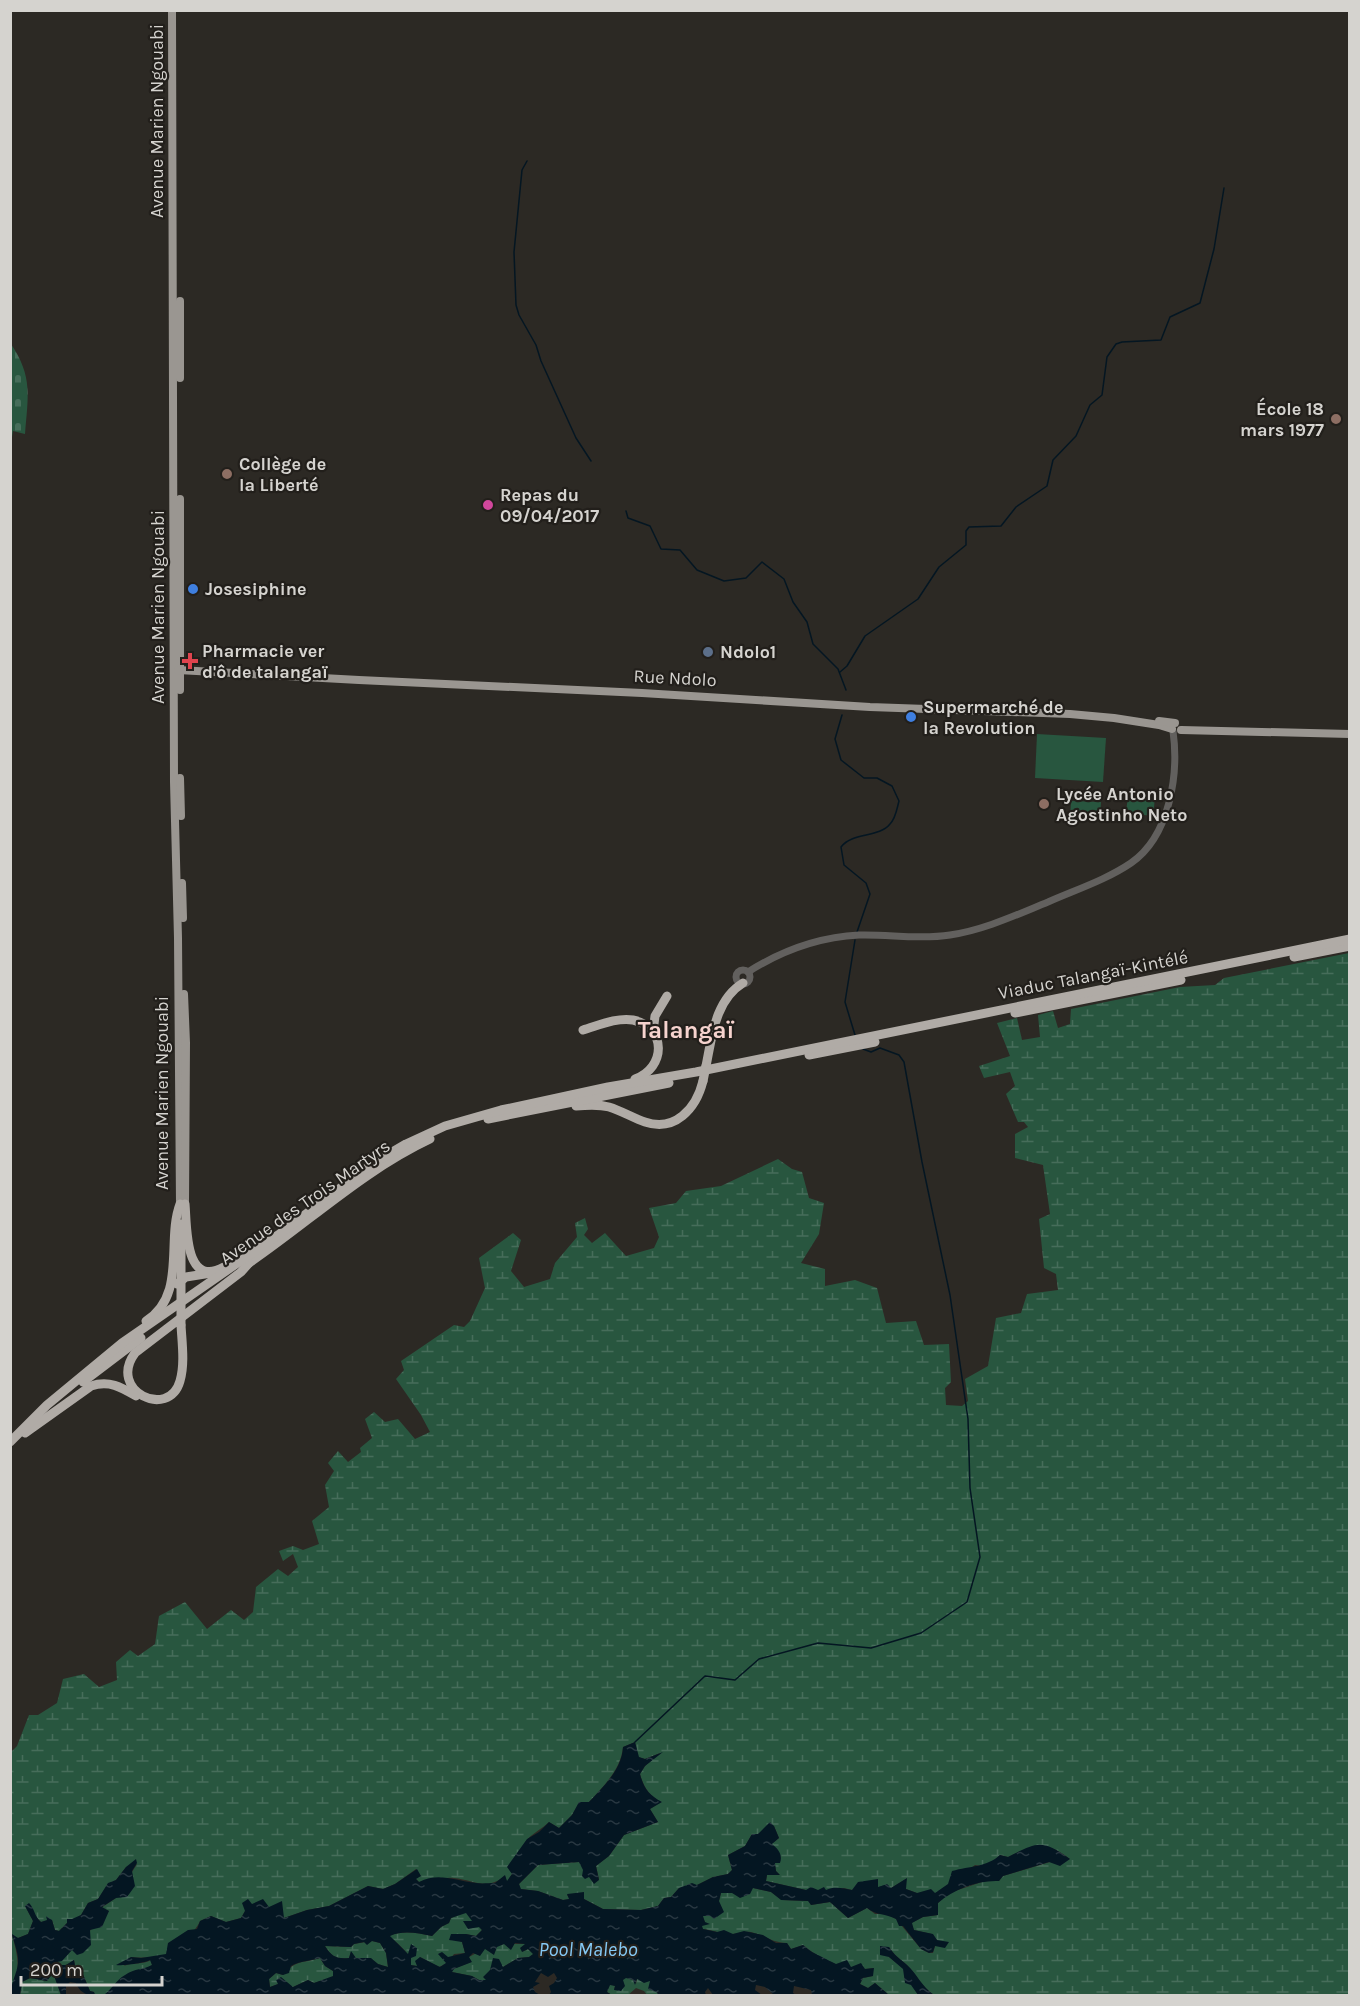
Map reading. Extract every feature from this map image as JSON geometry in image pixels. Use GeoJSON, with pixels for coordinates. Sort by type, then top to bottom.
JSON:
{"type":"FeatureCollection","features":[{"type":"Feature","properties":{"kind":"highway","name":"Viaduc Talangaï-Kintélé"},"geometry":{"type":"LineString","coordinates":[[843,1045],[1350,939]]}},
{"type":"Feature","properties":{"kind":"highway","name":"Viaduc Talangaï-Kintélé"},"geometry":{"type":"LineString","coordinates":[[843,1045],[1350,946]]}},
{"type":"Feature","properties":{"kind":"highway"},"geometry":{"type":"LineString","coordinates":[[529,1112],[596,1105],[613,1108],[644,1121],[664,1124],[679,1119],[697,1100],[720,1010],[729,993],[743,983]]}},
{"type":"Feature","properties":{"kind":"highway"},"geometry":{"type":"LineString","coordinates":[[653,1032],[655,1016],[667,996]]}},
{"type":"Feature","properties":{"kind":"highway"},"geometry":{"type":"LineString","coordinates":[[583,1030],[629,1019],[641,1022],[653,1032],[657,1041],[658,1053],[656,1064],[652,1069],[640,1077],[608,1087]]}},
{"type":"Feature","properties":{"kind":"highway","name":"Avenue des Trois Martyrs"},"geometry":{"type":"LineString","coordinates":[[10,1442],[47,1405],[123,1343],[372,1164],[406,1144],[445,1126],[501,1110],[608,1087],[843,1045]]}},
{"type":"Feature","properties":{"kind":"highway","name":"Avenue des Trois Martyrs"},"geometry":{"type":"LineString","coordinates":[[10,1448],[109,1361],[283,1240],[376,1169],[433,1137],[476,1122],[843,1045]]}},
{"type":"Feature","properties":{"kind":"highway"},"geometry":{"type":"LineString","coordinates":[[25,1433],[91,1386],[100,1383],[113,1384],[149,1399],[162,1399],[177,1388],[181,1377],[183,1325],[183,1204]]}},
{"type":"Feature","properties":{"kind":"highway"},"geometry":{"type":"LineString","coordinates":[[183,1204],[191,1257],[201,1269],[216,1271]]}},
{"type":"Feature","properties":{"kind":"highway"},"geometry":{"type":"LineString","coordinates":[[167,1294],[174,1272],[176,1217],[183,1204]]}},
{"type":"Feature","properties":{"kind":"highway"},"geometry":{"type":"LineString","coordinates":[[47,1405],[56,1391],[83,1367],[152,1317],[167,1294],[186,1277],[216,1271],[278,1229],[297,1220]]}},
{"type":"Feature","properties":{"kind":"highway"},"geometry":{"type":"LineString","coordinates":[[138,1396],[128,1377],[129,1363],[135,1353],[249,1263]]}},
{"type":"Feature","properties":{"kind":"main road","name":"Avenue Marien Ngouabi"},"geometry":{"type":"LineString","coordinates":[[172,10],[177,670]]}},
{"type":"Feature","properties":{"kind":"main road"},"geometry":{"type":"LineString","coordinates":[[177,10],[177,670],[186,1043],[183,1204]]}},
{"type":"Feature","properties":{"kind":"main road","name":"Rue Ndolo"},"geometry":{"type":"LineString","coordinates":[[177,670],[642,693],[870,707],[1070,714],[1123,719],[1177,728],[1350,734]]}},
{"type":"Feature","properties":{"kind":"street"},"geometry":{"type":"LineString","coordinates":[[743,983],[738,981],[737,974],[741,970],[748,972],[765,961],[808,944],[861,935],[933,937],[980,928],[1060,897],[1131,863],[1151,843],[1163,822],[1171,790],[1177,728]]}},
{"type":"Feature","properties":{"kind":"green space"},"geometry":{"type":"Polygon","coordinates":[[[11,344],[23,367],[28,398],[25,434],[13,431],[11,443],[11,344]]]}},
{"type":"Feature","properties":{"kind":"green space"},"geometry":{"type":"Polygon","coordinates":[[[1037,734],[1106,738],[1103,782],[1035,778],[1037,734]]]}},
{"type":"Feature","properties":{"kind":"green space"},"geometry":{"type":"Polygon","coordinates":[[[1128,795],[1155,798],[1153,816],[1126,813],[1128,795]]]}},
{"type":"Feature","properties":{"kind":"green space"},"geometry":{"type":"Polygon","coordinates":[[[1071,801],[1101,802],[1100,819],[1070,818],[1071,801]]]}},
{"type":"Feature","properties":{"kind":"green space"},"geometry":{"type":"Polygon","coordinates":[[[1349,953],[1349,1995],[934,1995],[889,1947],[889,1957],[904,1969],[918,1995],[889,1995],[875,1983],[868,1988],[860,1984],[863,1978],[873,1976],[873,1968],[845,1967],[818,1956],[803,1945],[791,1949],[787,1943],[777,1942],[751,1932],[728,1934],[703,1929],[701,1926],[705,1922],[702,1916],[710,1916],[721,1893],[753,1888],[771,1892],[782,1900],[809,1901],[811,1905],[830,1902],[848,1918],[867,1908],[875,1914],[887,1914],[896,1919],[921,1949],[933,1953],[937,1940],[932,1934],[914,1930],[911,1923],[923,1917],[938,1915],[938,1903],[949,1893],[988,1880],[999,1881],[1003,1876],[1050,1862],[1070,1859],[1053,1849],[1039,1846],[1025,1849],[1008,1857],[1000,1855],[989,1863],[975,1865],[935,1894],[917,1893],[906,1889],[906,1879],[891,1888],[878,1887],[878,1880],[852,1890],[844,1888],[826,1891],[806,1890],[766,1881],[767,1875],[779,1874],[776,1871],[771,1844],[779,1838],[774,1826],[758,1834],[752,1834],[745,1846],[728,1855],[732,1870],[728,1874],[713,1877],[697,1885],[679,1888],[671,1897],[664,1898],[658,1906],[641,1910],[603,1909],[584,1899],[584,1893],[567,1895],[570,1899],[563,1900],[538,1891],[520,1889],[519,1884],[538,1865],[579,1862],[594,1883],[599,1879],[596,1866],[609,1856],[624,1835],[658,1822],[650,1809],[661,1802],[648,1791],[640,1774],[645,1766],[660,1753],[645,1759],[638,1757],[635,1742],[623,1747],[615,1770],[589,1802],[579,1803],[572,1815],[559,1828],[549,1822],[528,1839],[507,1882],[505,1876],[486,1884],[450,1878],[419,1882],[416,1879],[416,1869],[395,1884],[383,1889],[368,1886],[329,1906],[307,1910],[284,1918],[269,1907],[245,1911],[241,1918],[226,1922],[211,1916],[200,1921],[190,1935],[169,1953],[144,1958],[131,1957],[124,1966],[151,1960],[152,1965],[104,1995],[95,1995],[90,1991],[82,1972],[77,1973],[74,1960],[66,1965],[59,1965],[57,1961],[62,1960],[109,1911],[101,1908],[116,1898],[137,1864],[126,1867],[116,1880],[108,1884],[98,1899],[88,1903],[81,1915],[59,1931],[55,1930],[52,1920],[41,1922],[25,1906],[33,1921],[28,1934],[18,1938],[12,1935],[17,1955],[17,1968],[11,1987],[11,1752],[17,1746],[29,1715],[38,1715],[57,1703],[63,1679],[84,1674],[99,1687],[117,1680],[116,1662],[130,1650],[138,1656],[155,1644],[159,1616],[185,1602],[207,1629],[231,1610],[244,1620],[253,1612],[256,1587],[278,1569],[288,1576],[298,1567],[293,1554],[283,1561],[279,1551],[293,1546],[303,1550],[319,1544],[312,1521],[329,1507],[325,1485],[334,1471],[328,1463],[338,1451],[348,1462],[361,1452],[360,1448],[372,1438],[365,1419],[374,1412],[385,1422],[398,1419],[415,1439],[430,1432],[396,1379],[404,1370],[401,1361],[454,1325],[464,1327],[470,1321],[485,1288],[479,1258],[513,1233],[521,1240],[511,1271],[524,1287],[550,1279],[555,1263],[577,1237],[575,1223],[585,1218],[588,1229],[584,1235],[592,1243],[605,1233],[626,1256],[654,1248],[659,1237],[649,1208],[676,1203],[686,1191],[721,1186],[778,1159],[792,1169],[802,1172],[809,1198],[824,1203],[819,1234],[801,1263],[825,1269],[825,1286],[855,1280],[877,1288],[886,1323],[916,1321],[924,1345],[949,1344],[951,1382],[945,1388],[946,1405],[962,1406],[968,1401],[965,1379],[988,1366],[996,1318],[1021,1313],[1027,1294],[1058,1290],[1056,1274],[1044,1268],[1039,1219],[1050,1214],[1043,1165],[1015,1158],[1015,1134],[1028,1127],[1024,1122],[1018,1122],[1006,1094],[1015,1086],[1010,1072],[984,1078],[979,1066],[1010,1056],[997,1023],[1017,1018],[1022,1040],[1040,1037],[1038,1015],[1053,1011],[1058,1028],[1070,1024],[1071,1009],[1180,987],[1215,985],[1224,978],[1349,953]]]}},
{"type":"Feature","properties":{"kind":"green space"},"geometry":{"type":"Polygon","coordinates":[[[466,1912],[482,1930],[476,1936],[466,1934],[454,1939],[462,1942],[465,1953],[454,1954],[447,1963],[439,1967],[420,1957],[417,1966],[411,1965],[406,1953],[389,1936],[416,1933],[432,1936],[449,1923],[451,1918],[466,1912]]]}},
{"type":"Feature","properties":{"kind":"green space"},"geometry":{"type":"Polygon","coordinates":[[[372,1941],[380,1943],[386,1953],[388,1967],[370,1958],[356,1958],[351,1952],[349,1958],[338,1958],[332,1955],[325,1946],[351,1947],[354,1944],[372,1941]]]}},
{"type":"Feature","properties":{"kind":"green space"},"geometry":{"type":"Polygon","coordinates":[[[504,1944],[526,1944],[522,1952],[528,1949],[534,1954],[490,1970],[487,1980],[452,1972],[453,1969],[471,1962],[469,1957],[484,1949],[504,1944]]]}},
{"type":"Feature","properties":{"kind":"green space"},"geometry":{"type":"Polygon","coordinates":[[[320,1958],[325,1966],[333,1971],[333,1977],[314,1983],[308,1980],[293,1987],[278,1984],[270,1987],[269,1979],[276,1973],[283,1975],[296,1964],[320,1958]]]}},
{"type":"Feature","properties":{"kind":"green space"},"geometry":{"type":"Polygon","coordinates":[[[53,1972],[61,1995],[20,1996],[22,1982],[30,1978],[47,1981],[53,1972]]]}},
{"type":"Feature","properties":{"kind":"green space"},"geometry":{"type":"Polygon","coordinates":[[[625,1977],[636,1984],[637,1979],[651,1980],[658,1994],[647,1995],[636,1988],[628,1995],[612,1995],[607,1992],[610,1984],[615,1986],[614,1990],[625,1977]]]}},
{"type":"Feature","properties":{"kind":"water","name":"Pool Malebo"},"geometry":{"type":"Polygon","coordinates":[[[635,1742],[639,1757],[645,1759],[663,1752],[645,1766],[640,1774],[648,1791],[662,1802],[650,1809],[658,1822],[624,1835],[609,1856],[596,1866],[599,1880],[594,1884],[589,1877],[585,1879],[582,1876],[583,1870],[579,1862],[538,1865],[519,1884],[521,1889],[538,1891],[563,1900],[569,1899],[567,1894],[584,1892],[584,1899],[603,1909],[641,1910],[658,1906],[664,1898],[671,1897],[679,1888],[692,1883],[697,1885],[713,1877],[728,1874],[732,1870],[728,1855],[745,1846],[752,1834],[758,1834],[770,1822],[779,1838],[772,1844],[780,1854],[780,1863],[775,1863],[776,1871],[780,1875],[767,1875],[766,1881],[806,1890],[811,1887],[818,1890],[824,1887],[826,1890],[842,1888],[852,1890],[858,1882],[878,1879],[878,1887],[887,1884],[891,1888],[907,1878],[906,1889],[917,1893],[931,1889],[935,1893],[948,1884],[952,1871],[984,1864],[1000,1855],[1008,1857],[1033,1846],[1052,1848],[1070,1859],[1060,1866],[1049,1862],[1003,1876],[999,1881],[975,1884],[944,1898],[938,1903],[938,1915],[923,1917],[912,1923],[914,1930],[933,1934],[937,1940],[949,1942],[945,1948],[935,1946],[933,1952],[929,1953],[921,1949],[903,1926],[899,1926],[896,1919],[892,1917],[867,1908],[848,1918],[830,1902],[811,1905],[808,1901],[781,1900],[771,1892],[753,1888],[750,1894],[740,1898],[732,1893],[721,1893],[719,1901],[724,1912],[714,1919],[710,1916],[703,1916],[705,1922],[710,1924],[702,1926],[703,1929],[717,1932],[724,1930],[733,1934],[744,1931],[763,1935],[776,1943],[787,1943],[791,1949],[803,1945],[836,1964],[847,1960],[851,1967],[861,1963],[865,1969],[874,1968],[873,1976],[863,1978],[860,1984],[868,1988],[875,1983],[889,1995],[812,1995],[811,1990],[794,1986],[793,1993],[796,1995],[774,1995],[765,1987],[756,1985],[755,1990],[762,1995],[713,1995],[708,1988],[706,1995],[656,1995],[658,1993],[648,1989],[650,1981],[644,1983],[637,1979],[635,1985],[633,1980],[626,1978],[623,1980],[625,1986],[621,1991],[614,1990],[615,1986],[610,1985],[607,1992],[612,1995],[549,1995],[551,1992],[549,1986],[557,1978],[554,1973],[548,1977],[541,1973],[535,1982],[540,1983],[533,1987],[540,1995],[104,1995],[125,1975],[152,1965],[150,1960],[116,1965],[131,1957],[141,1958],[166,1954],[168,1943],[188,1930],[197,1929],[200,1921],[211,1916],[226,1922],[241,1918],[245,1911],[242,1903],[248,1899],[252,1904],[263,1899],[269,1907],[282,1901],[284,1918],[307,1910],[329,1906],[368,1886],[383,1889],[417,1869],[421,1876],[416,1879],[419,1882],[440,1877],[478,1883],[495,1883],[505,1875],[507,1881],[512,1874],[507,1867],[527,1839],[549,1822],[559,1828],[572,1815],[579,1802],[589,1802],[616,1770],[623,1747],[635,1742]],[[466,1913],[451,1918],[449,1923],[432,1936],[405,1933],[390,1936],[408,1954],[411,1944],[417,1948],[416,1956],[411,1958],[411,1965],[417,1966],[415,1961],[420,1957],[440,1967],[446,1963],[438,1954],[442,1952],[448,1957],[465,1953],[462,1942],[449,1940],[451,1934],[476,1936],[482,1930],[479,1927],[468,1929],[463,1921],[472,1921],[466,1913]],[[372,1941],[367,1945],[364,1942],[351,1947],[325,1946],[338,1958],[349,1958],[351,1951],[356,1958],[371,1958],[378,1964],[388,1967],[386,1953],[380,1943],[372,1941]],[[515,1943],[511,1950],[504,1944],[497,1947],[494,1955],[485,1949],[480,1956],[473,1953],[469,1957],[472,1962],[452,1972],[486,1980],[483,1977],[490,1970],[493,1958],[499,1959],[503,1967],[518,1958],[529,1957],[533,1954],[528,1949],[522,1952],[520,1948],[525,1944],[515,1943]],[[320,1958],[291,1966],[289,1973],[283,1975],[276,1973],[269,1979],[270,1987],[278,1984],[276,1980],[281,1977],[293,1987],[308,1980],[314,1983],[333,1976],[333,1971],[325,1966],[320,1958]]]}},
{"type":"Feature","properties":{"kind":"water"},"geometry":{"type":"Polygon","coordinates":[[[136,1859],[137,1863],[132,1871],[135,1886],[127,1897],[116,1898],[102,1907],[109,1911],[102,1927],[90,1930],[91,1945],[83,1953],[77,1955],[72,1950],[62,1961],[57,1962],[59,1965],[66,1965],[74,1960],[76,1973],[82,1972],[90,1991],[95,1995],[84,1993],[76,1983],[70,1982],[66,1986],[66,1995],[61,1995],[53,1973],[47,1981],[30,1978],[22,1982],[20,1995],[11,1995],[18,1960],[12,1934],[18,1938],[28,1934],[33,1921],[25,1906],[29,1903],[41,1922],[47,1920],[46,1916],[52,1920],[55,1930],[59,1931],[67,1923],[67,1919],[81,1915],[88,1903],[98,1899],[108,1883],[116,1880],[136,1859]]]}},
{"type":"Feature","properties":{"kind":"water"},"geometry":{"type":"Polygon","coordinates":[[[880,1946],[889,1947],[934,1995],[918,1995],[911,1985],[905,1983],[903,1969],[889,1957],[880,1955],[880,1946]]]}},
{"type":"Feature","properties":{"kind":"waterway"},"geometry":{"type":"LineString","coordinates":[[527,161],[522,170],[514,252],[516,305],[576,438],[591,461]]}},
{"type":"Feature","properties":{"kind":"waterway"},"geometry":{"type":"LineString","coordinates":[[840,672],[847,666],[865,636],[918,599],[939,567],[966,545],[966,531],[969,527],[1001,526],[1016,507],[1047,486],[1053,460],[1076,436],[1090,405],[1102,395],[1107,357],[1116,344],[1161,340],[1170,317],[1200,303],[1214,249],[1224,188]]}},
{"type":"Feature","properties":{"kind":"waterway"},"geometry":{"type":"LineString","coordinates":[[626,511],[628,518],[650,526],[661,549],[680,550],[697,570],[724,581],[746,578],[762,562],[784,579],[793,602],[807,622],[813,644],[838,669],[846,690]]}},
{"type":"Feature","properties":{"kind":"waterway"},"geometry":{"type":"LineString","coordinates":[[842,715],[835,739],[841,760],[864,778],[877,778],[892,786],[899,801],[894,819],[885,828],[852,839],[841,847],[844,865],[866,883],[870,894],[857,932]]}},
{"type":"Feature","properties":{"kind":"waterway"},"geometry":{"type":"LineString","coordinates":[[855,940],[845,1002],[855,1035]]}},
{"type":"Feature","properties":{"kind":"waterway"},"geometry":{"type":"LineString","coordinates":[[635,1742],[705,1676],[735,1680],[759,1659],[818,1643],[871,1648],[921,1633],[967,1602],[980,1557],[970,1488],[968,1419],[950,1295],[904,1062],[899,1055],[880,1048],[871,1052],[863,1049]]}},
{"type":"Feature","properties":{"kind":"place","name":"École 18 mars 1977"},"geometry":{"type":"Point","coordinates":[1336,419]}},
{"type":"Feature","properties":{"kind":"place","name":"Collège de la Liberté"},"geometry":{"type":"Point","coordinates":[227,474]}},
{"type":"Feature","properties":{"kind":"place","name":"Repas du 09/04/2017"},"geometry":{"type":"Point","coordinates":[488,505]}},
{"type":"Feature","properties":{"kind":"place","name":"Josesiphine"},"geometry":{"type":"Point","coordinates":[193,589]}},
{"type":"Feature","properties":{"kind":"place","name":"Ndolo1"},"geometry":{"type":"Point","coordinates":[708,652]}},
{"type":"Feature","properties":{"kind":"place","name":"Pharmacie ver d'ô de talangaï"},"geometry":{"type":"Point","coordinates":[190,661]}},
{"type":"Feature","properties":{"kind":"place","name":"Supermarché de la Revolution"},"geometry":{"type":"Point","coordinates":[911,717]}},
{"type":"Feature","properties":{"kind":"place","name":"Lycée Antonio Agostinho Neto"},"geometry":{"type":"Point","coordinates":[1044,804]}},
{"type":"Feature","properties":{"kind":"district","name":"Talangaï"},"geometry":{"type":"Point","coordinates":[686,1030]}}]}
